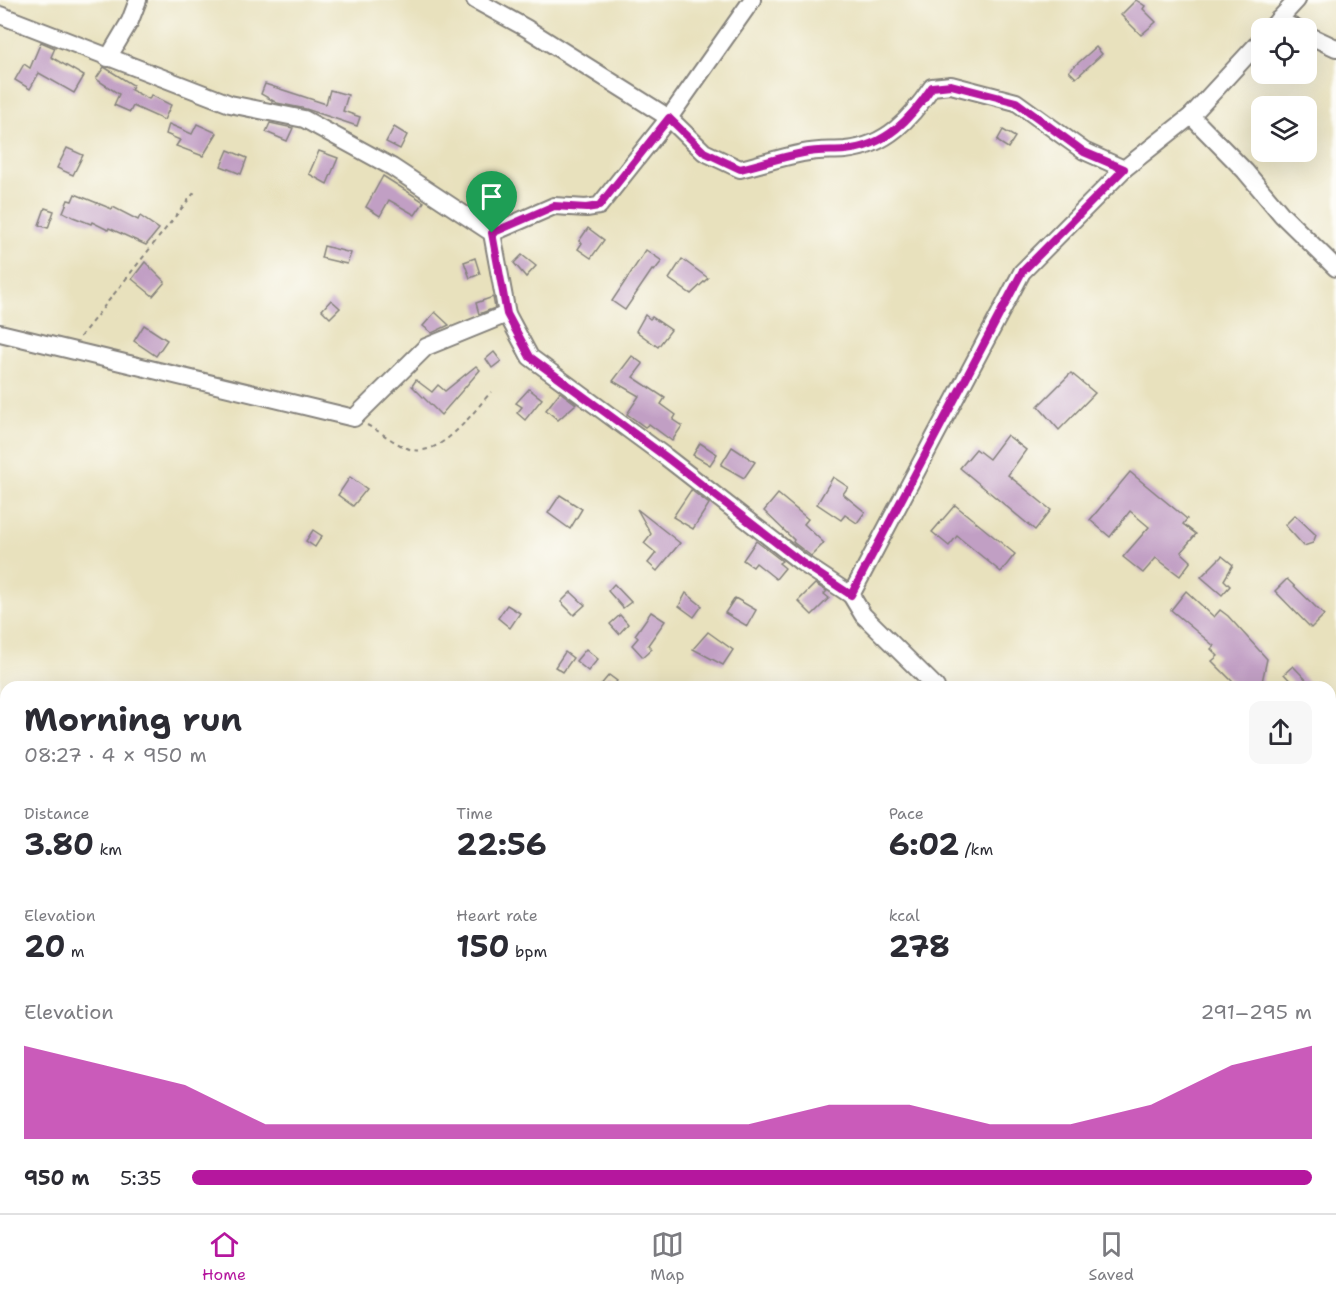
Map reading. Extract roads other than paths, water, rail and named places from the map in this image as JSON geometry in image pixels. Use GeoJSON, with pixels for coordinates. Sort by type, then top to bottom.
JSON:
{"type":"FeatureCollection","features":[{"type":"Feature","properties":{"kind":"street"},"geometry":{"type":"LineString","coordinates":[[108,58],[130,21],[138,0]]}},
{"type":"Feature","properties":{"kind":"street"},"geometry":{"type":"LineString","coordinates":[[475,0],[526,28],[669,118],[704,152],[740,169],[802,153],[848,150],[870,143],[900,129],[914,114],[932,87],[951,85],[1016,102],[1084,152],[1124,169]]}},
{"type":"Feature","properties":{"kind":"street"},"geometry":{"type":"LineString","coordinates":[[492,233],[554,206],[586,208],[599,206],[669,118],[752,0]]}},
{"type":"Feature","properties":{"kind":"street"},"geometry":{"type":"LineString","coordinates":[[0,15],[230,104],[304,119],[392,167],[492,233],[507,314],[530,357],[666,457],[801,562],[851,595],[863,615],[930,681]]}},
{"type":"Feature","properties":{"kind":"street"},"geometry":{"type":"LineString","coordinates":[[1317,39],[1336,48]]}},
{"type":"Feature","properties":{"kind":"street"},"geometry":{"type":"LineString","coordinates":[[851,595],[1022,272],[1124,169],[1191,116],[1251,51]]}},
{"type":"Feature","properties":{"kind":"street"},"geometry":{"type":"LineString","coordinates":[[1191,116],[1245,171],[1282,215],[1336,268]]}},
{"type":"Feature","properties":{"kind":"street"},"geometry":{"type":"LineString","coordinates":[[0,333],[354,418],[426,347],[507,314]]}}]}
